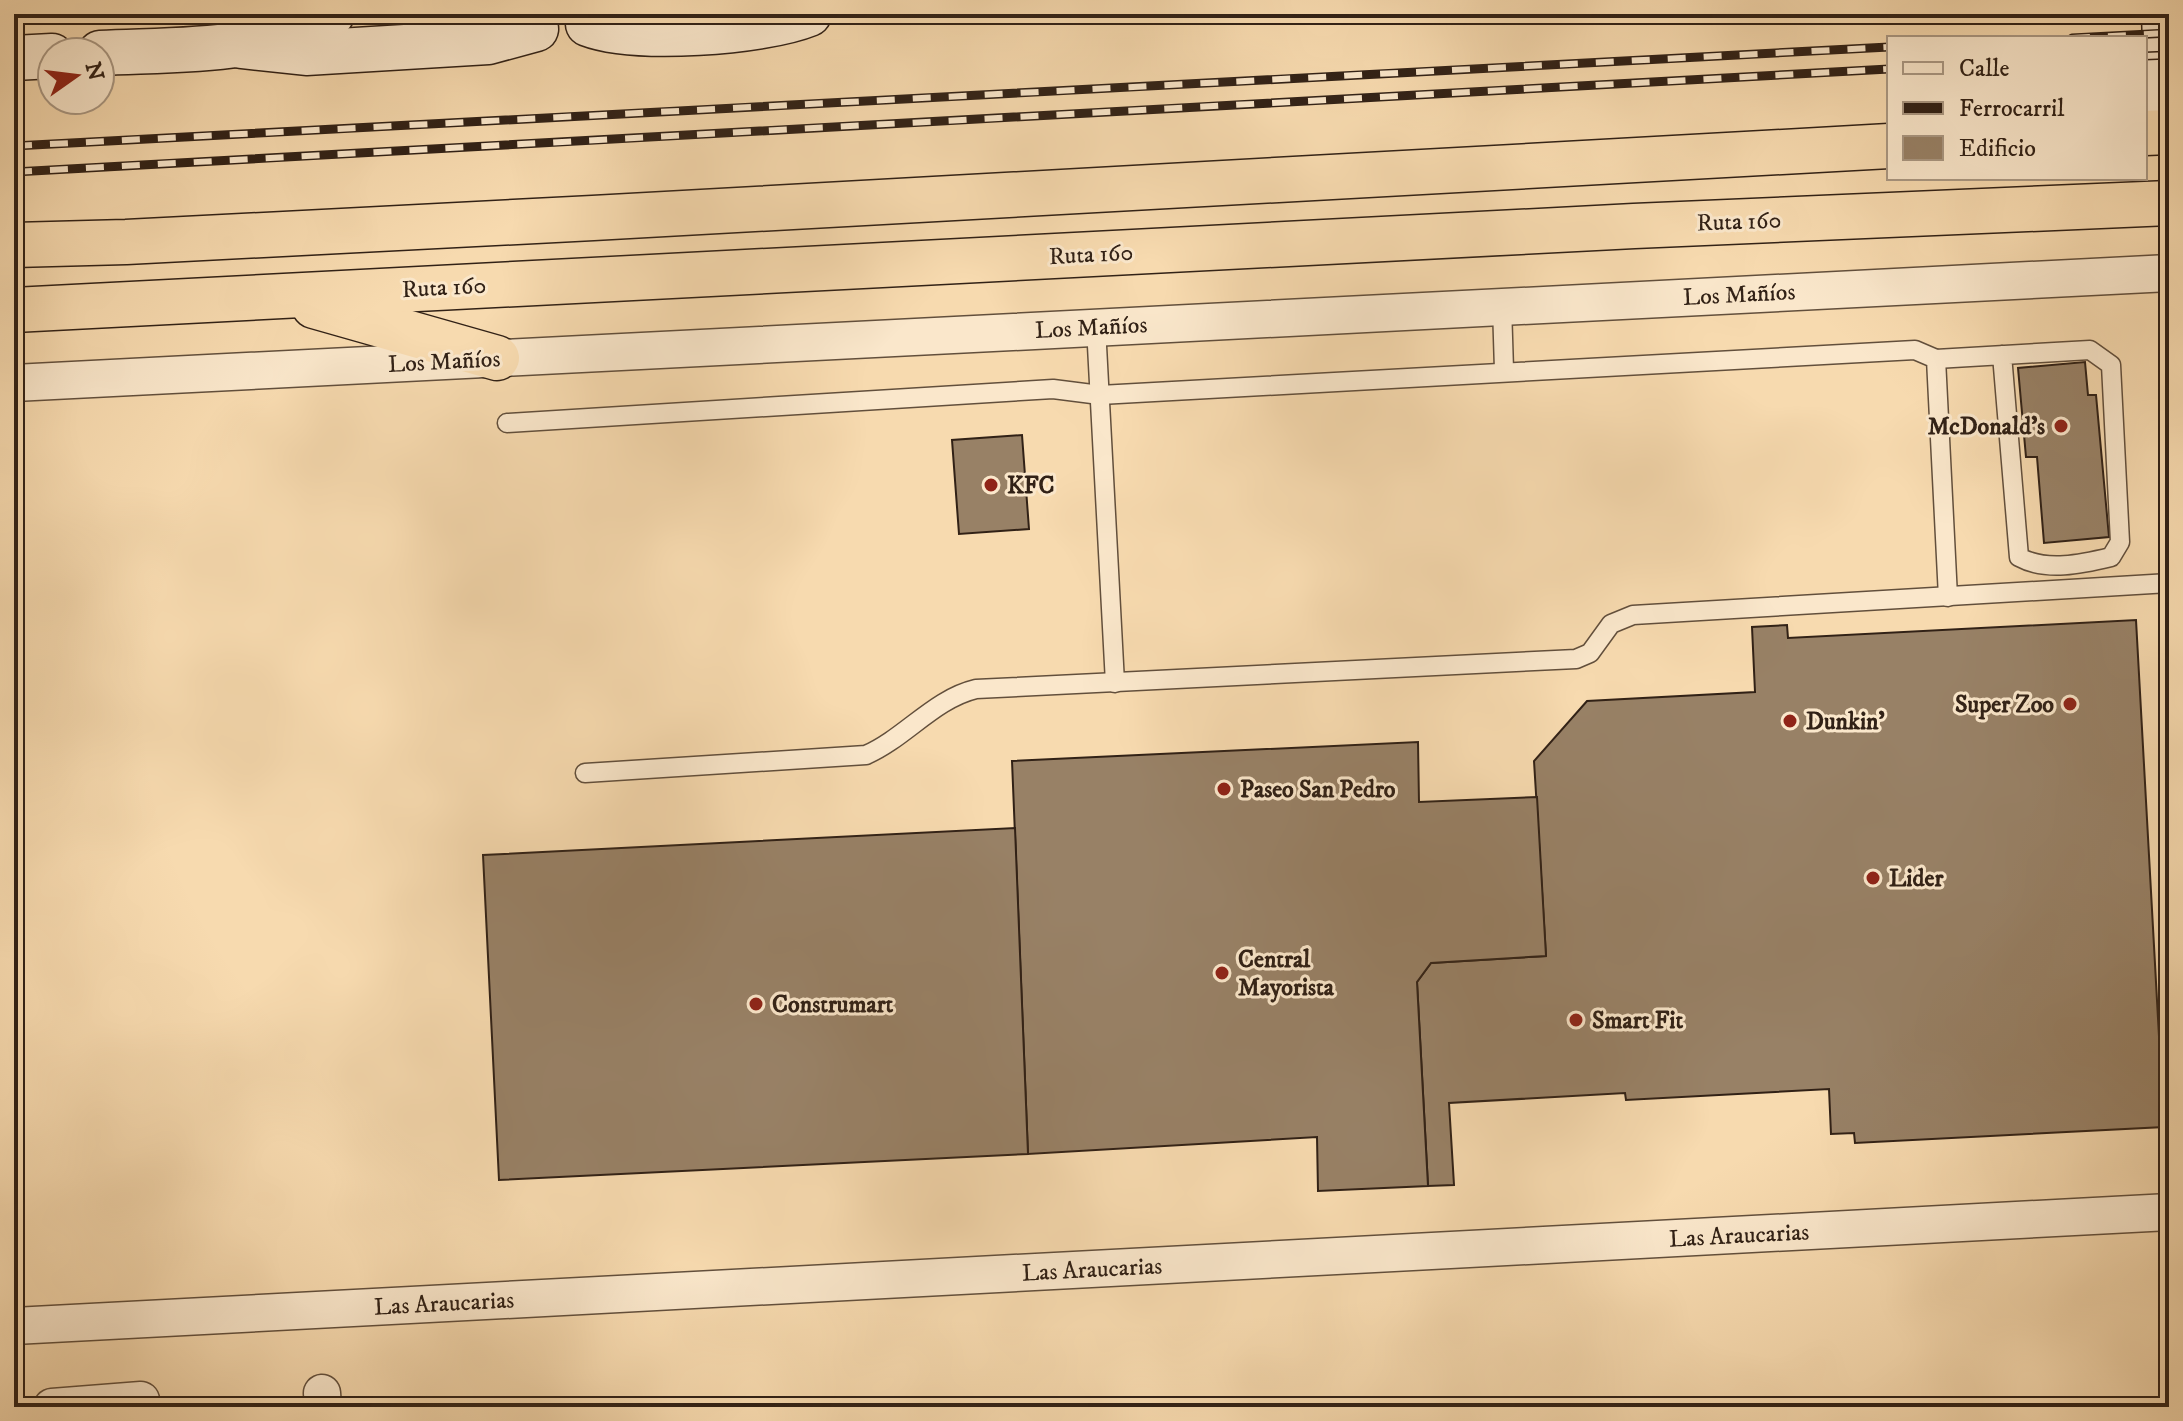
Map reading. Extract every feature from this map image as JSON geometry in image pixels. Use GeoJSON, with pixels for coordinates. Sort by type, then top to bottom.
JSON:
{"type":"FeatureCollection","features":[{"type":"Feature","properties":{"kind":"highway"},"geometry":{"type":"LineString","coordinates":[[2147,133],[2169,132]]}},
{"type":"Feature","properties":{"kind":"highway"},"geometry":{"type":"LineString","coordinates":[[14,245],[593,218],[1887,146]]}},
{"type":"Feature","properties":{"kind":"highway","name":"Ruta 160"},"geometry":{"type":"LineString","coordinates":[[14,310],[1573,229],[2169,203]]}},
{"type":"Feature","properties":{"kind":"highway"},"geometry":{"type":"LineString","coordinates":[[277,296],[497,358]]}},
{"type":"Feature","properties":{"kind":"street"},"geometry":{"type":"LineString","coordinates":[[241,46],[274,38],[332,14]]}},
{"type":"Feature","properties":{"kind":"street"},"geometry":{"type":"LineString","coordinates":[[485,14],[536,29]]}},
{"type":"Feature","properties":{"kind":"street"},"geometry":{"type":"LineString","coordinates":[[116,52],[241,46],[306,53],[488,42],[536,29],[600,19],[637,35],[775,25],[809,14]]}},
{"type":"Feature","properties":{"kind":"street"},"geometry":{"type":"LineString","coordinates":[[2147,100],[2166,69],[2164,14]]}},
{"type":"Feature","properties":{"kind":"street"},"geometry":{"type":"LineString","coordinates":[[14,58],[36,57]]}},
{"type":"Feature","properties":{"kind":"street","name":"Los Mañíos"},"geometry":{"type":"LineString","coordinates":[[14,383],[2169,273]]}},
{"type":"Feature","properties":{"kind":"street","name":"Las Araucarias"},"geometry":{"type":"LineString","coordinates":[[14,1326],[2169,1212]]}},
{"type":"Feature","properties":{"kind":"street"},"geometry":{"type":"LineString","coordinates":[[52,1407],[141,1400]]}},
{"type":"Feature","properties":{"kind":"lane"},"geometry":{"type":"LineString","coordinates":[[1502,306],[1504,370]]}},
{"type":"Feature","properties":{"kind":"lane"},"geometry":{"type":"LineString","coordinates":[[1096,327],[1115,683]]}},
{"type":"Feature","properties":{"kind":"lane"},"geometry":{"type":"LineString","coordinates":[[507,423],[1053,389],[1100,395],[1504,370],[1915,350],[1936,359],[2002,355],[2090,350],[2111,365],[2120,542],[2111,557],[2088,563],[2034,566],[2019,557],[2002,355]]}},
{"type":"Feature","properties":{"kind":"lane"},"geometry":{"type":"LineString","coordinates":[[1936,359],[1948,597]]}},
{"type":"Feature","properties":{"kind":"lane"},"geometry":{"type":"LineString","coordinates":[[585,773],[866,755],[885,747],[957,694],[976,689],[1576,659],[1590,653],[1611,624],[1633,615],[2169,583]]}},
{"type":"Feature","properties":{"kind":"building","name":"McDonald's"},"geometry":{"type":"Polygon","coordinates":[[[2085,362],[2088,395],[2096,395],[2109,537],[2044,543],[2037,457],[2026,457],[2018,368],[2085,362]]]}},
{"type":"Feature","properties":{"kind":"building","name":"KFC"},"geometry":{"type":"Polygon","coordinates":[[[1022,435],[1029,529],[959,534],[952,440],[1022,435]]]}},
{"type":"Feature","properties":{"kind":"building"},"geometry":{"type":"Polygon","coordinates":[[[2136,620],[2164,1127],[1855,1143],[1854,1133],[1831,1134],[1829,1089],[1626,1100],[1625,1093],[1449,1103],[1454,1185],[1428,1186],[1417,982],[1431,963],[1546,956],[1534,761],[1587,701],[1755,692],[1752,627],[1787,625],[1788,638],[2136,620]]]}},
{"type":"Feature","properties":{"kind":"building","name":"Central Mayorista"},"geometry":{"type":"Polygon","coordinates":[[[1418,742],[1419,802],[1537,797],[1546,956],[1431,963],[1417,982],[1428,1186],[1318,1191],[1317,1137],[1028,1154],[1012,761],[1418,742]]]}},
{"type":"Feature","properties":{"kind":"building","name":"Construmart"},"geometry":{"type":"Polygon","coordinates":[[[1015,828],[1028,1154],[499,1180],[483,855],[1015,828]]]}},
{"type":"Feature","properties":{"kind":"railway"},"geometry":{"type":"LineString","coordinates":[[2111,36],[2169,33]]}},
{"type":"Feature","properties":{"kind":"railway"},"geometry":{"type":"LineString","coordinates":[[14,146],[1887,47]]}},
{"type":"Feature","properties":{"kind":"railway"},"geometry":{"type":"LineString","coordinates":[[2147,56],[2169,55]]}},
{"type":"Feature","properties":{"kind":"railway"},"geometry":{"type":"LineString","coordinates":[[14,172],[1887,69]]}},
{"type":"Feature","properties":{"kind":"place","name":"McDonald's"},"geometry":{"type":"Point","coordinates":[2061,426]}},
{"type":"Feature","properties":{"kind":"place","name":"KFC"},"geometry":{"type":"Point","coordinates":[991,485]}},
{"type":"Feature","properties":{"kind":"place","name":"Super Zoo"},"geometry":{"type":"Point","coordinates":[2070,704]}},
{"type":"Feature","properties":{"kind":"place","name":"Dunkin'"},"geometry":{"type":"Point","coordinates":[1790,721]}},
{"type":"Feature","properties":{"kind":"place","name":"Paseo San Pedro"},"geometry":{"type":"Point","coordinates":[1224,789]}},
{"type":"Feature","properties":{"kind":"place","name":"Lider"},"geometry":{"type":"Point","coordinates":[1873,878]}},
{"type":"Feature","properties":{"kind":"place","name":"Central Mayorista"},"geometry":{"type":"Point","coordinates":[1222,973]}},
{"type":"Feature","properties":{"kind":"place","name":"Construmart"},"geometry":{"type":"Point","coordinates":[756,1004]}},
{"type":"Feature","properties":{"kind":"place","name":"Smart Fit"},"geometry":{"type":"Point","coordinates":[1576,1020]}}]}
